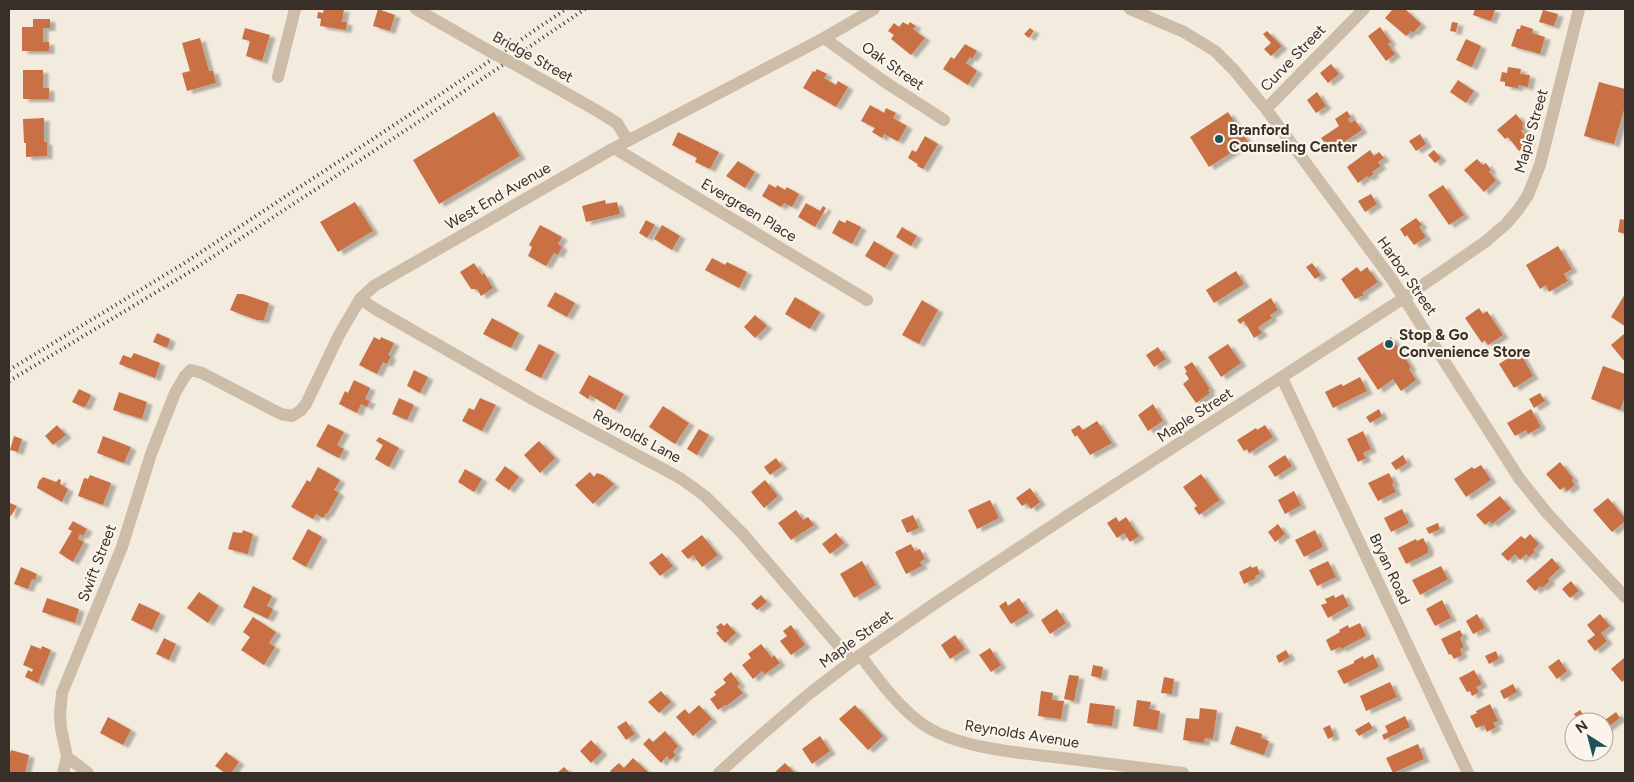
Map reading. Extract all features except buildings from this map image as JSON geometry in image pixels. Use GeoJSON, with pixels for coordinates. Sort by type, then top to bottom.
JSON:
{"type":"FeatureCollection","features":[{"type":"Feature","properties":{"kind":"street"},"geometry":{"type":"LineString","coordinates":[[278,77],[295,9]]}},
{"type":"Feature","properties":{"kind":"street","name":"Bridge Street"},"geometry":{"type":"LineString","coordinates":[[416,9],[617,123],[628,141]]}},
{"type":"Feature","properties":{"kind":"street","name":"West End Avenue"},"geometry":{"type":"LineString","coordinates":[[191,370],[202,373],[281,414],[292,416],[306,404],[339,335],[360,299],[374,286],[395,272],[470,232],[614,148],[695,107],[874,9]]}},
{"type":"Feature","properties":{"kind":"street","name":"Harbor Street"},"geometry":{"type":"LineString","coordinates":[[1130,9],[1184,32],[1215,51],[1266,108],[1404,298],[1519,478],[1546,513],[1625,597]]}},
{"type":"Feature","properties":{"kind":"street","name":"Curve Street"},"geometry":{"type":"LineString","coordinates":[[1266,108],[1364,9]]}},
{"type":"Feature","properties":{"kind":"street","name":"Maple Street"},"geometry":{"type":"LineString","coordinates":[[719,773],[802,700],[856,658],[1065,518],[1404,298],[1498,232],[1518,210],[1528,195],[1540,165],[1579,9]]}},
{"type":"Feature","properties":{"kind":"street","name":"Oak Street"},"geometry":{"type":"LineString","coordinates":[[824,38],[885,82],[944,120]]}},
{"type":"Feature","properties":{"kind":"street","name":"Evergreen Place"},"geometry":{"type":"LineString","coordinates":[[614,148],[867,300]]}},
{"type":"Feature","properties":{"kind":"street","name":"Reynolds Lane"},"geometry":{"type":"LineString","coordinates":[[360,299],[496,378],[680,478],[705,496],[750,542],[856,658]]}},
{"type":"Feature","properties":{"kind":"street","name":"Swift Street"},"geometry":{"type":"LineString","coordinates":[[63,773],[67,757],[61,728],[62,693],[122,547],[151,454],[175,393],[191,370]]}},
{"type":"Feature","properties":{"kind":"street","name":"Bryan Road"},"geometry":{"type":"LineString","coordinates":[[1282,378],[1468,773]]}},
{"type":"Feature","properties":{"kind":"street","name":"Reynolds Avenue"},"geometry":{"type":"LineString","coordinates":[[856,658],[874,674],[905,709],[927,727],[956,740],[1010,752],[1183,773]]}},
{"type":"Feature","properties":{"kind":"street"},"geometry":{"type":"LineString","coordinates":[[67,757],[88,773]]}},
{"type":"Feature","properties":{"kind":"railway"},"geometry":{"type":"LineString","coordinates":[[9,370],[183,264],[566,9]]}},
{"type":"Feature","properties":{"kind":"railway"},"geometry":{"type":"LineString","coordinates":[[9,381],[188,273],[435,111],[585,9]]}},
{"type":"Feature","properties":{"kind":"place","name":"Branford Counseling Center"},"geometry":{"type":"Point","coordinates":[1219,139]}},
{"type":"Feature","properties":{"kind":"place","name":"Stop & Go Convenience Store"},"geometry":{"type":"Point","coordinates":[1389,344]}}]}
